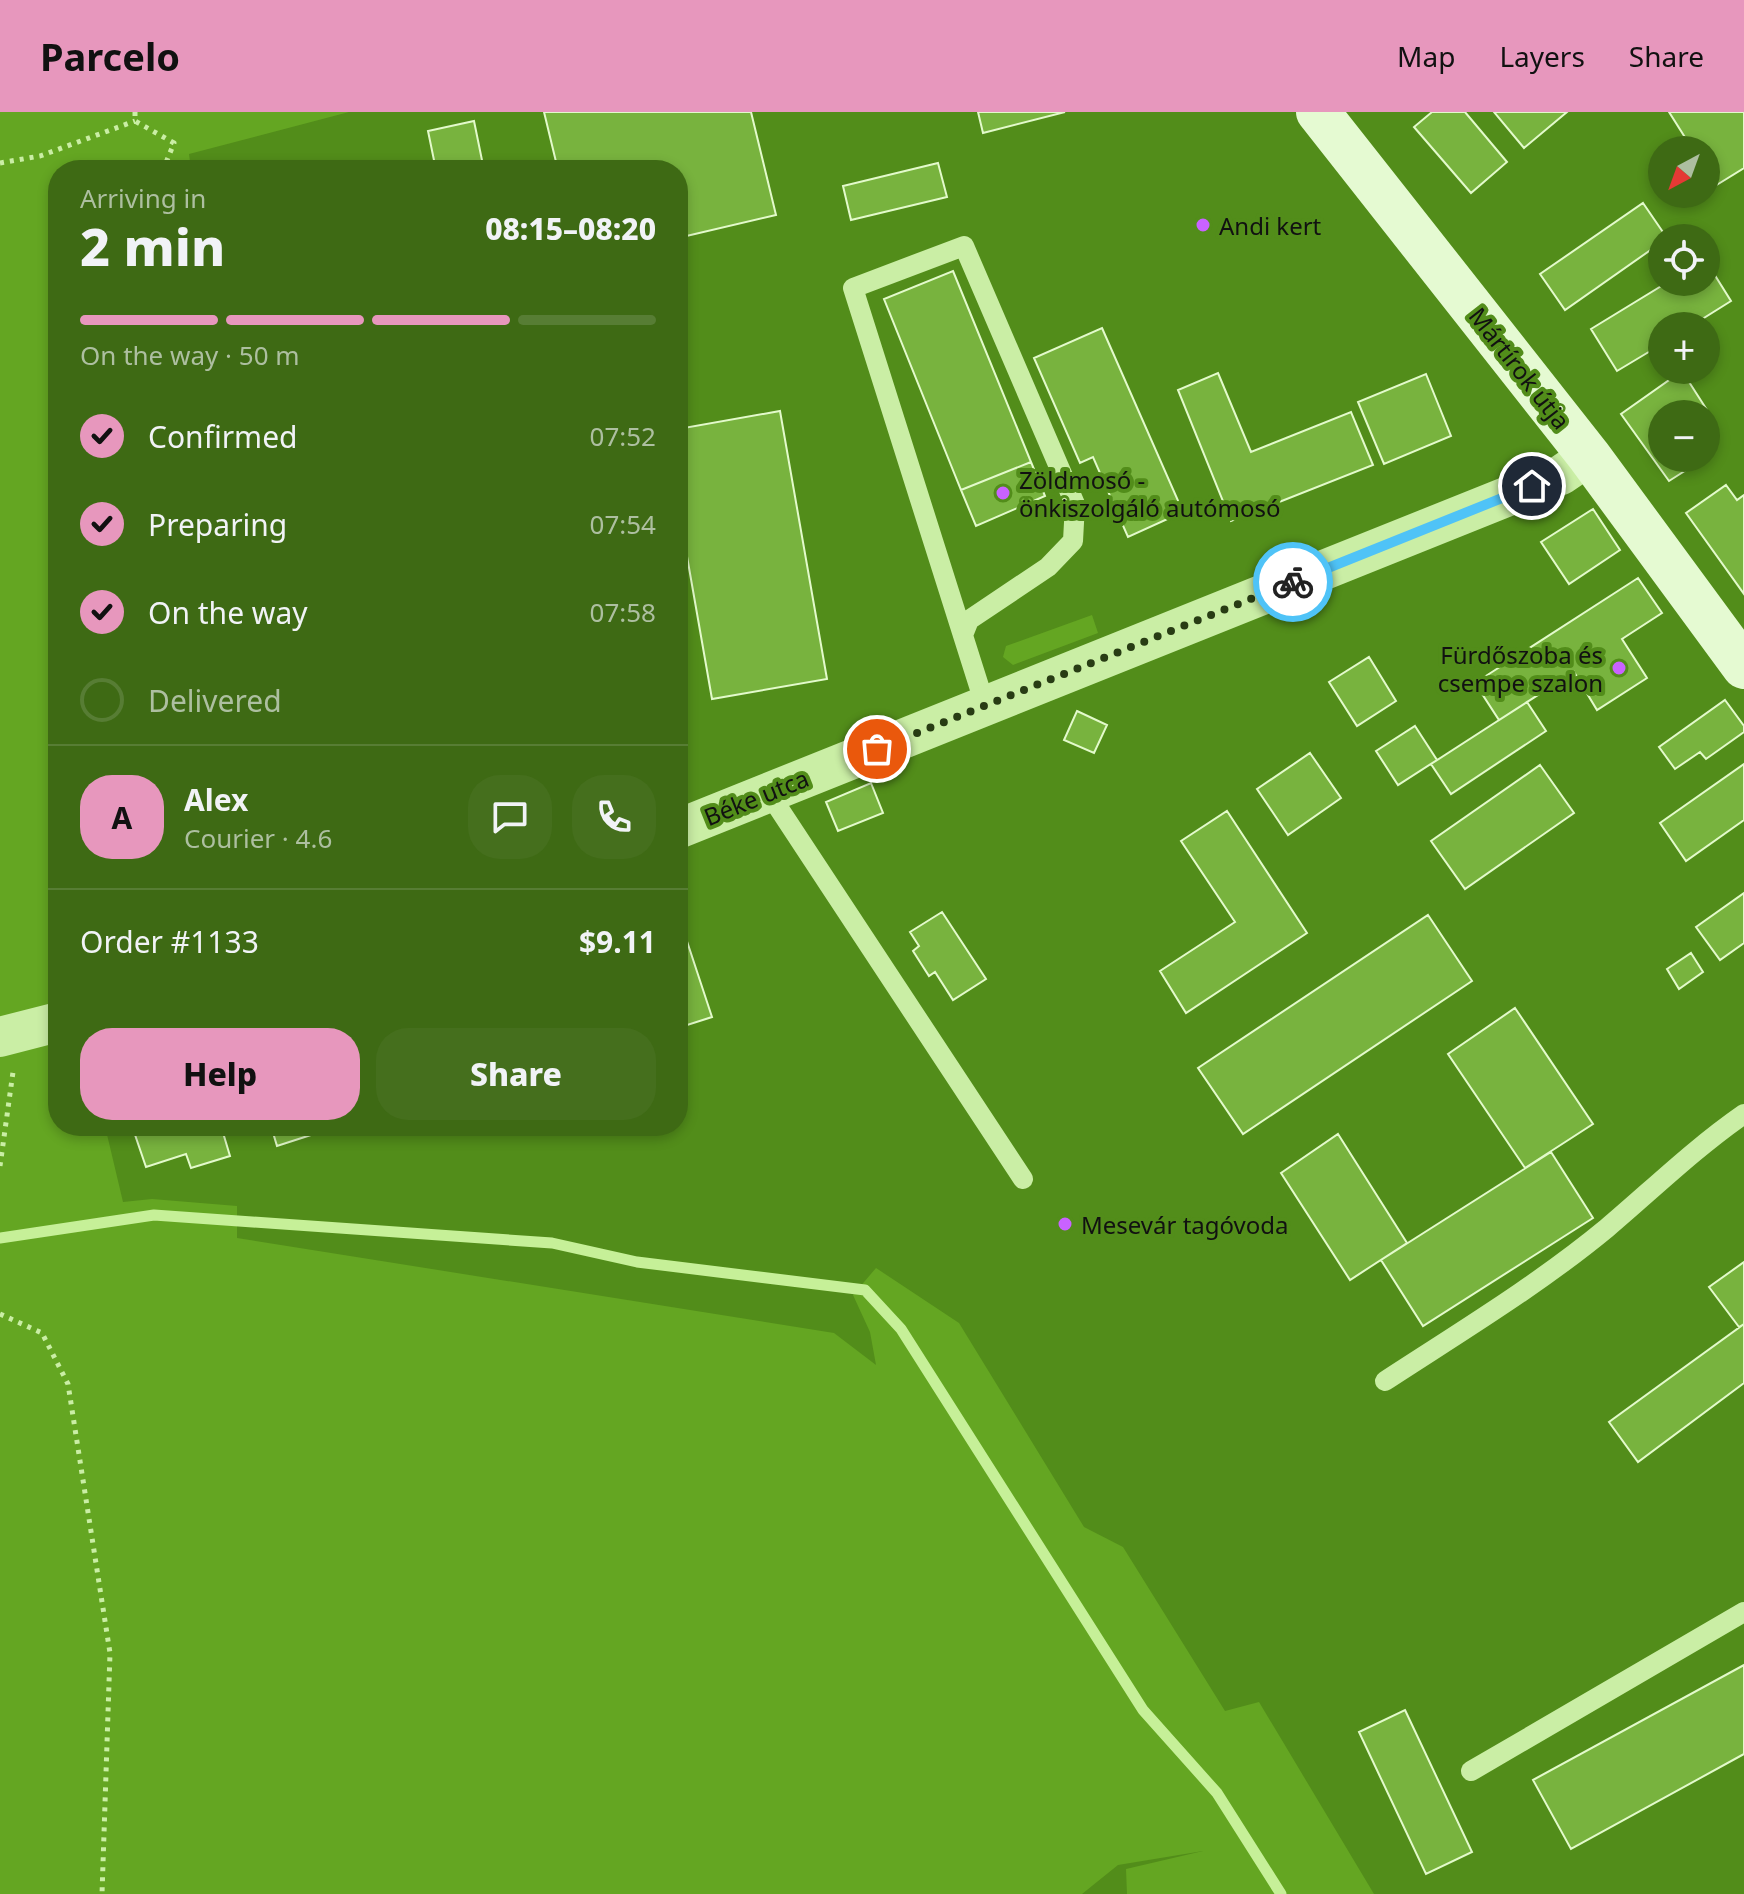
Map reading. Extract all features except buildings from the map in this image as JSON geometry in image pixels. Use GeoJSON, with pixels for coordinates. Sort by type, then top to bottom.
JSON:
{"type":"FeatureCollection","features":[{"type":"Feature","properties":{"kind":"main road","name":"Mártírok útja"},"geometry":{"type":"LineString","coordinates":[[1318,112],[1589,456],[1744,667]]}},
{"type":"Feature","properties":{"kind":"street","name":"Béke utca"},"geometry":{"type":"LineString","coordinates":[[688,825],[1561,475],[1589,456]]}},
{"type":"Feature","properties":{"kind":"street"},"geometry":{"type":"LineString","coordinates":[[9,1034],[48,1024]]}},
{"type":"Feature","properties":{"kind":"lane"},"geometry":{"type":"LineString","coordinates":[[963,635],[969,620],[1048,567],[1073,541],[1075,504],[964,246],[853,288],[985,705]]}},
{"type":"Feature","properties":{"kind":"lane"},"geometry":{"type":"LineString","coordinates":[[768,792],[1023,1179]]}},
{"type":"Feature","properties":{"kind":"lane"},"geometry":{"type":"LineString","coordinates":[[1385,1381],[1525,1289],[1606,1228],[1702,1143],[1744,1114]]}},
{"type":"Feature","properties":{"kind":"lane"},"geometry":{"type":"LineString","coordinates":[[1471,1771],[1744,1612]]}},
{"type":"Feature","properties":{"kind":"path"},"geometry":{"type":"LineString","coordinates":[[135,112],[135,121]]}},
{"type":"Feature","properties":{"kind":"path"},"geometry":{"type":"LineString","coordinates":[[0,163],[40,156],[135,121],[174,143],[167,160]]}},
{"type":"Feature","properties":{"kind":"path"},"geometry":{"type":"LineString","coordinates":[[0,1166],[9,1034]]}},
{"type":"Feature","properties":{"kind":"path"},"geometry":{"type":"LineString","coordinates":[[0,1314],[42,1333],[68,1384],[110,1653],[102,1894]]}},
{"type":"Feature","properties":{"kind":"green space"},"geometry":{"type":"Polygon","coordinates":[[[0,112],[349,112],[189,154],[190,160],[48,160],[48,1136],[107,1136],[123,1202],[152,1199],[237,1206],[237,1238],[834,1333],[876,1365],[870,1332],[853,1295],[876,1268],[959,1323],[1084,1527],[1123,1547],[1225,1711],[1259,1702],[1374,1894],[1127,1894],[1126,1869],[1203,1851],[1118,1865],[1082,1894],[0,1894],[0,112]]]}},
{"type":"Feature","properties":{"kind":"green space"},"geometry":{"type":"Polygon","coordinates":[[[1092,615],[1098,633],[1013,665],[1003,657],[1006,646],[1092,615]]]}},
{"type":"Feature","properties":{"kind":"waterway"},"geometry":{"type":"LineString","coordinates":[[0,1238],[154,1215],[552,1243],[637,1262],[865,1290],[901,1329],[1143,1710],[1217,1793],[1281,1894]]}},
{"type":"Feature","properties":{"kind":"way so far"},"geometry":{"type":"LineString","coordinates":[[877,749],[1293,582]]}},
{"type":"Feature","properties":{"kind":"place","name":"Andi kert"},"geometry":{"type":"Point","coordinates":[1203,225]}},
{"type":"Feature","properties":{"kind":"place","name":"Zöldmosó - önkiszolgáló autómosó"},"geometry":{"type":"Point","coordinates":[1003,493]}},
{"type":"Feature","properties":{"kind":"place","name":"Fürdőszoba és csempe szalon"},"geometry":{"type":"Point","coordinates":[1619,668]}},
{"type":"Feature","properties":{"kind":"place","name":"Mesevár tagóvoda"},"geometry":{"type":"Point","coordinates":[1065,1224]}},
{"type":"Feature","properties":{"kind":"route"},"geometry":{"type":"LineString","coordinates":[[1293,582],[1532,486]]}}]}
